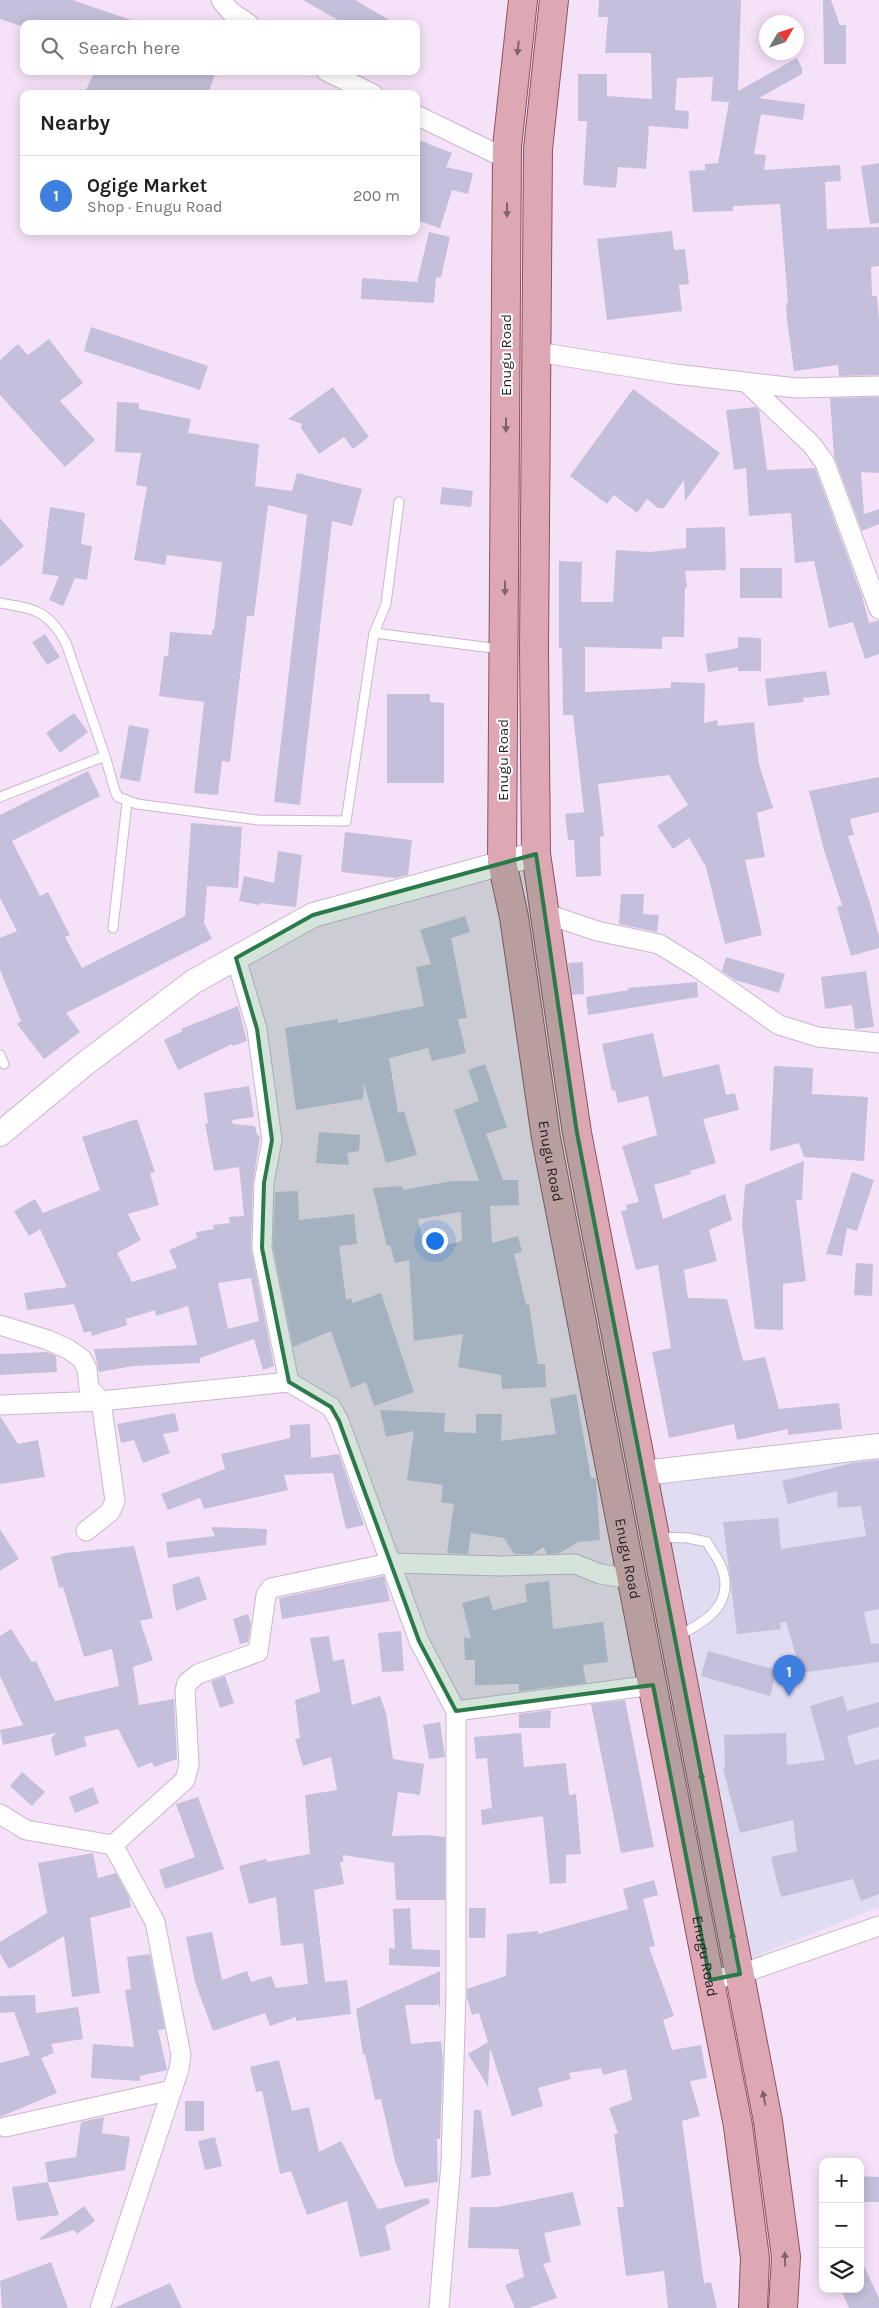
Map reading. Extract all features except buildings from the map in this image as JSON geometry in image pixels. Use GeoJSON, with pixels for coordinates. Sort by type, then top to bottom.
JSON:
{"type":"FeatureCollection","features":[{"type":"Feature","properties":{"kind":"main road","name":"Enugu Road"},"geometry":{"type":"LineString","coordinates":[[523,0],[507,159],[502,862],[514,917],[546,1138],[738,2126],[755,2258],[753,2308]]}},
{"type":"Feature","properties":{"kind":"main road"},"geometry":{"type":"LineString","coordinates":[[554,0],[538,149],[534,650],[536,854],[577,1133],[768,2121],[785,2248],[783,2308]]}},
{"type":"Feature","properties":{"kind":"street"},"geometry":{"type":"LineString","coordinates":[[221,0],[230,11],[243,20]]}},
{"type":"Feature","properties":{"kind":"street"},"geometry":{"type":"LineString","coordinates":[[334,75],[365,90]]}},
{"type":"Feature","properties":{"kind":"street"},"geometry":{"type":"LineString","coordinates":[[420,117],[507,159]]}},
{"type":"Feature","properties":{"kind":"street"},"geometry":{"type":"LineString","coordinates":[[537,352],[674,374],[796,388],[879,386]]}},
{"type":"Feature","properties":{"kind":"street"},"geometry":{"type":"LineString","coordinates":[[747,382],[812,445],[825,463],[879,609]]}},
{"type":"Feature","properties":{"kind":"street"},"geometry":{"type":"LineString","coordinates":[[0,1134],[82,1066],[193,982],[313,916],[536,854]]}},
{"type":"Feature","properties":{"kind":"street"},"geometry":{"type":"LineString","coordinates":[[544,913],[597,931],[659,944],[698,968],[779,1025],[818,1037],[879,1043]]}},
{"type":"Feature","properties":{"kind":"street"},"geometry":{"type":"LineString","coordinates":[[236,958],[257,1029],[272,1140],[264,1183],[262,1248],[289,1382]]}},
{"type":"Feature","properties":{"kind":"street"},"geometry":{"type":"LineString","coordinates":[[0,1325],[68,1348],[82,1359],[87,1369],[89,1388],[102,1401],[115,1501],[110,1512],[86,1531]]}},
{"type":"Feature","properties":{"kind":"street"},"geometry":{"type":"LineString","coordinates":[[0,1405],[102,1401],[289,1382],[331,1407],[340,1421],[419,1641],[456,1711],[456,2003],[451,2163],[439,2308]]}},
{"type":"Feature","properties":{"kind":"street"},"geometry":{"type":"LineString","coordinates":[[643,1473],[879,1446]]}},
{"type":"Feature","properties":{"kind":"street"},"geometry":{"type":"LineString","coordinates":[[113,1845],[185,1780],[189,1765],[184,1690],[187,1683],[198,1674],[258,1652],[266,1595],[271,1588],[390,1563],[502,1566],[575,1564],[600,1574],[632,1579]]}},
{"type":"Feature","properties":{"kind":"street"},"geometry":{"type":"LineString","coordinates":[[456,1711],[652,1685]]}},
{"type":"Feature","properties":{"kind":"street"},"geometry":{"type":"LineString","coordinates":[[0,1814],[26,1830],[113,1845]]}},
{"type":"Feature","properties":{"kind":"street"},"geometry":{"type":"LineString","coordinates":[[100,2308],[172,2090],[181,2055],[155,1922],[113,1845]]}},
{"type":"Feature","properties":{"kind":"street"},"geometry":{"type":"LineString","coordinates":[[710,1980],[740,1974],[879,1926]]}},
{"type":"Feature","properties":{"kind":"street"},"geometry":{"type":"LineString","coordinates":[[5,2127],[172,2090]]}},
{"type":"Feature","properties":{"kind":"lane"},"geometry":{"type":"LineString","coordinates":[[0,604],[40,612],[49,617],[58,628],[66,643],[118,797],[127,802],[258,820],[346,821],[374,633],[386,604],[398,502]]}},
{"type":"Feature","properties":{"kind":"lane"},"geometry":{"type":"LineString","coordinates":[[374,633],[504,649]]}},
{"type":"Feature","properties":{"kind":"lane"},"geometry":{"type":"LineString","coordinates":[[0,797],[56,773],[105,756]]}},
{"type":"Feature","properties":{"kind":"lane"},"geometry":{"type":"LineString","coordinates":[[113,928],[127,802]]}},
{"type":"Feature","properties":{"kind":"lane"},"geometry":{"type":"LineString","coordinates":[[655,1537],[688,1538],[707,1542],[721,1566],[726,1588],[721,1605],[700,1625],[675,1637]]}},
{"type":"Feature","properties":{"kind":"highlighted area"},"geometry":{"type":"Polygon","coordinates":[[[536,854],[577,1133],[740,1974],[710,1980],[653,1685],[456,1711],[419,1641],[339,1421],[331,1407],[289,1382],[262,1248],[264,1183],[272,1140],[257,1029],[236,958],[313,915],[536,854]]]}},
{"type":"Feature","properties":{"kind":"shaded area"},"geometry":{"type":"Polygon","coordinates":[[[879,1457],[879,1907],[751,1958],[658,1485],[879,1457]]]}},
{"type":"Feature","properties":{"kind":"place","name":"Ogige Market"},"geometry":{"type":"Point","coordinates":[789,1696]}}]}
